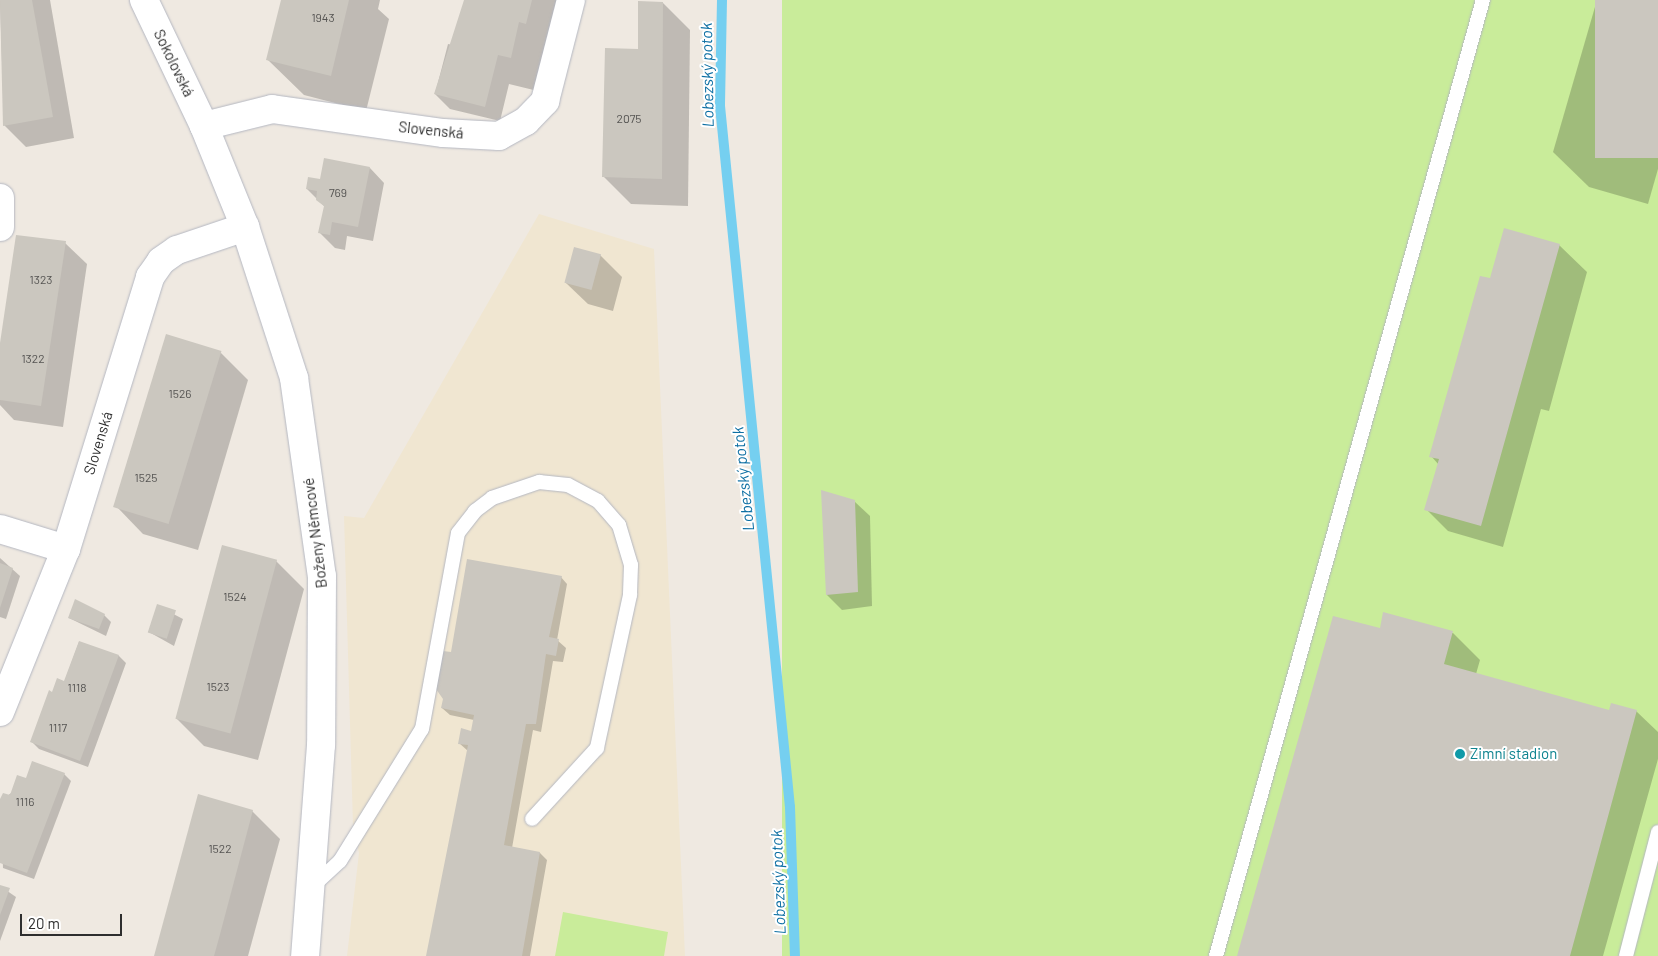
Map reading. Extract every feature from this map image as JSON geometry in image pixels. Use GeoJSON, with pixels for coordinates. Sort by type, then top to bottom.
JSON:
{"type":"FeatureCollection","features":[{"type":"Feature","properties":{"kind":"street","name":"Sokolovská"},"geometry":{"type":"LineString","coordinates":[[144,0],[204,126]]}},
{"type":"Feature","properties":{"kind":"street","name":"Slovenská"},"geometry":{"type":"LineString","coordinates":[[204,126],[272,109],[443,133],[498,136],[526,121],[545,101],[571,0]]}},
{"type":"Feature","properties":{"kind":"street","name":"Boženy Němcové"},"geometry":{"type":"LineString","coordinates":[[204,126],[245,227],[294,378],[322,576],[321,745],[304,956]]}},
{"type":"Feature","properties":{"kind":"street"},"geometry":{"type":"LineString","coordinates":[[0,198],[0,226]]}},
{"type":"Feature","properties":{"kind":"street","name":"Slovenská"},"geometry":{"type":"LineString","coordinates":[[0,712],[66,549],[150,277],[161,261],[177,250],[245,227]]}},
{"type":"Feature","properties":{"kind":"street"},"geometry":{"type":"LineString","coordinates":[[0,529],[66,549]]}},
{"type":"Feature","properties":{"kind":"lane"},"geometry":{"type":"LineString","coordinates":[[1216,956],[1483,0]]}},
{"type":"Feature","properties":{"kind":"lane"},"geometry":{"type":"LineString","coordinates":[[310,889],[340,861],[422,729],[458,533],[475,511],[492,498],[539,482],[568,485],[598,501],[619,525],[631,565],[630,594],[597,748],[532,819]]}},
{"type":"Feature","properties":{"kind":"lane"},"geometry":{"type":"LineString","coordinates":[[1626,956],[1658,832]]}},
{"type":"Feature","properties":{"kind":"shaded area"},"geometry":{"type":"Polygon","coordinates":[[[539,214],[654,249],[685,956],[347,956],[359,853],[353,826],[344,516],[364,518],[539,214]]]}},
{"type":"Feature","properties":{"kind":"green space"},"geometry":{"type":"Polygon","coordinates":[[[782,0],[1658,0],[1658,956],[782,956],[782,0]]]}},
{"type":"Feature","properties":{"kind":"green space"},"geometry":{"type":"Polygon","coordinates":[[[563,912],[668,932],[664,956],[555,956],[563,912]]]}},
{"type":"Feature","properties":{"kind":"building"},"geometry":{"type":"Polygon","coordinates":[[[0,0],[32,0],[53,117],[3,126],[0,0]]]}},
{"type":"Feature","properties":{"kind":"building"},"geometry":{"type":"Polygon","coordinates":[[[281,0],[349,0],[331,76],[266,60],[281,0]]]}},
{"type":"Feature","properties":{"kind":"building"},"geometry":{"type":"Polygon","coordinates":[[[464,0],[532,0],[526,24],[519,22],[511,58],[498,55],[485,107],[434,94],[464,0]]]}},
{"type":"Feature","properties":{"kind":"building"},"geometry":{"type":"Polygon","coordinates":[[[1595,0],[1658,0],[1658,158],[1595,158],[1595,0]]]}},
{"type":"Feature","properties":{"kind":"building"},"geometry":{"type":"Polygon","coordinates":[[[638,1],[663,2],[662,179],[602,177],[605,48],[638,49],[638,1]]]}},
{"type":"Feature","properties":{"kind":"building"},"geometry":{"type":"Polygon","coordinates":[[[324,158],[370,167],[358,227],[332,222],[330,235],[318,233],[324,206],[316,200],[317,191],[306,189],[308,177],[320,179],[324,158]]]}},
{"type":"Feature","properties":{"kind":"building"},"geometry":{"type":"Polygon","coordinates":[[[1504,228],[1560,244],[1481,526],[1424,510],[1439,459],[1429,457],[1480,276],[1490,278],[1504,228]]]}},
{"type":"Feature","properties":{"kind":"building"},"geometry":{"type":"Polygon","coordinates":[[[16,235],[66,241],[41,406],[0,400],[0,343],[16,235]]]}},
{"type":"Feature","properties":{"kind":"building"},"geometry":{"type":"Polygon","coordinates":[[[574,247],[601,254],[591,290],[564,283],[574,247]]]}},
{"type":"Feature","properties":{"kind":"building"},"geometry":{"type":"Polygon","coordinates":[[[166,334],[221,351],[169,524],[113,507],[166,334]]]}},
{"type":"Feature","properties":{"kind":"building"},"geometry":{"type":"Polygon","coordinates":[[[821,490],[855,500],[858,592],[826,595],[821,490]]]}},
{"type":"Feature","properties":{"kind":"building"},"geometry":{"type":"Polygon","coordinates":[[[222,545],[277,560],[230,734],[175,719],[222,545]]]}},
{"type":"Feature","properties":{"kind":"building"},"geometry":{"type":"Polygon","coordinates":[[[467,559],[562,576],[549,637],[559,639],[556,656],[546,654],[536,724],[526,724],[504,845],[540,852],[522,956],[426,956],[468,745],[458,744],[461,728],[471,731],[474,715],[441,708],[443,699],[436,689],[443,651],[451,652],[467,559]]]}},
{"type":"Feature","properties":{"kind":"building"},"geometry":{"type":"Polygon","coordinates":[[[0,563],[13,568],[0,608],[0,563]]]}},
{"type":"Feature","properties":{"kind":"building"},"geometry":{"type":"Polygon","coordinates":[[[75,599],[105,614],[99,629],[68,618],[75,599]]]}},
{"type":"Feature","properties":{"kind":"building"},"geometry":{"type":"Polygon","coordinates":[[[157,604],[176,610],[167,639],[148,633],[157,604]]]}},
{"type":"Feature","properties":{"kind":"building","name":"Zimní stadion"},"geometry":{"type":"Polygon","coordinates":[[[1383,612],[1453,631],[1444,664],[1609,710],[1611,703],[1637,710],[1570,956],[1237,956],[1333,616],[1380,628],[1383,612]]]}},
{"type":"Feature","properties":{"kind":"building"},"geometry":{"type":"Polygon","coordinates":[[[79,641],[119,655],[80,761],[30,742],[49,690],[52,692],[57,678],[64,681],[79,641]]]}},
{"type":"Feature","properties":{"kind":"building"},"geometry":{"type":"Polygon","coordinates":[[[32,761],[65,773],[27,873],[0,863],[0,799],[3,793],[10,795],[17,775],[26,778],[32,761]]]}},
{"type":"Feature","properties":{"kind":"building"},"geometry":{"type":"Polygon","coordinates":[[[198,794],[253,810],[219,938],[214,956],[154,956],[198,794]]]}},
{"type":"Feature","properties":{"kind":"building"},"geometry":{"type":"Polygon","coordinates":[[[0,885],[10,888],[0,915],[0,885]]]}},
{"type":"Feature","properties":{"kind":"waterway","name":"Lobezský potok"},"geometry":{"type":"LineString","coordinates":[[722,0],[720,106],[790,807],[795,956]]}},
{"type":"Feature","properties":{"kind":"place","name":"Zimní stadion"},"geometry":{"type":"Point","coordinates":[1460,754]}}]}
